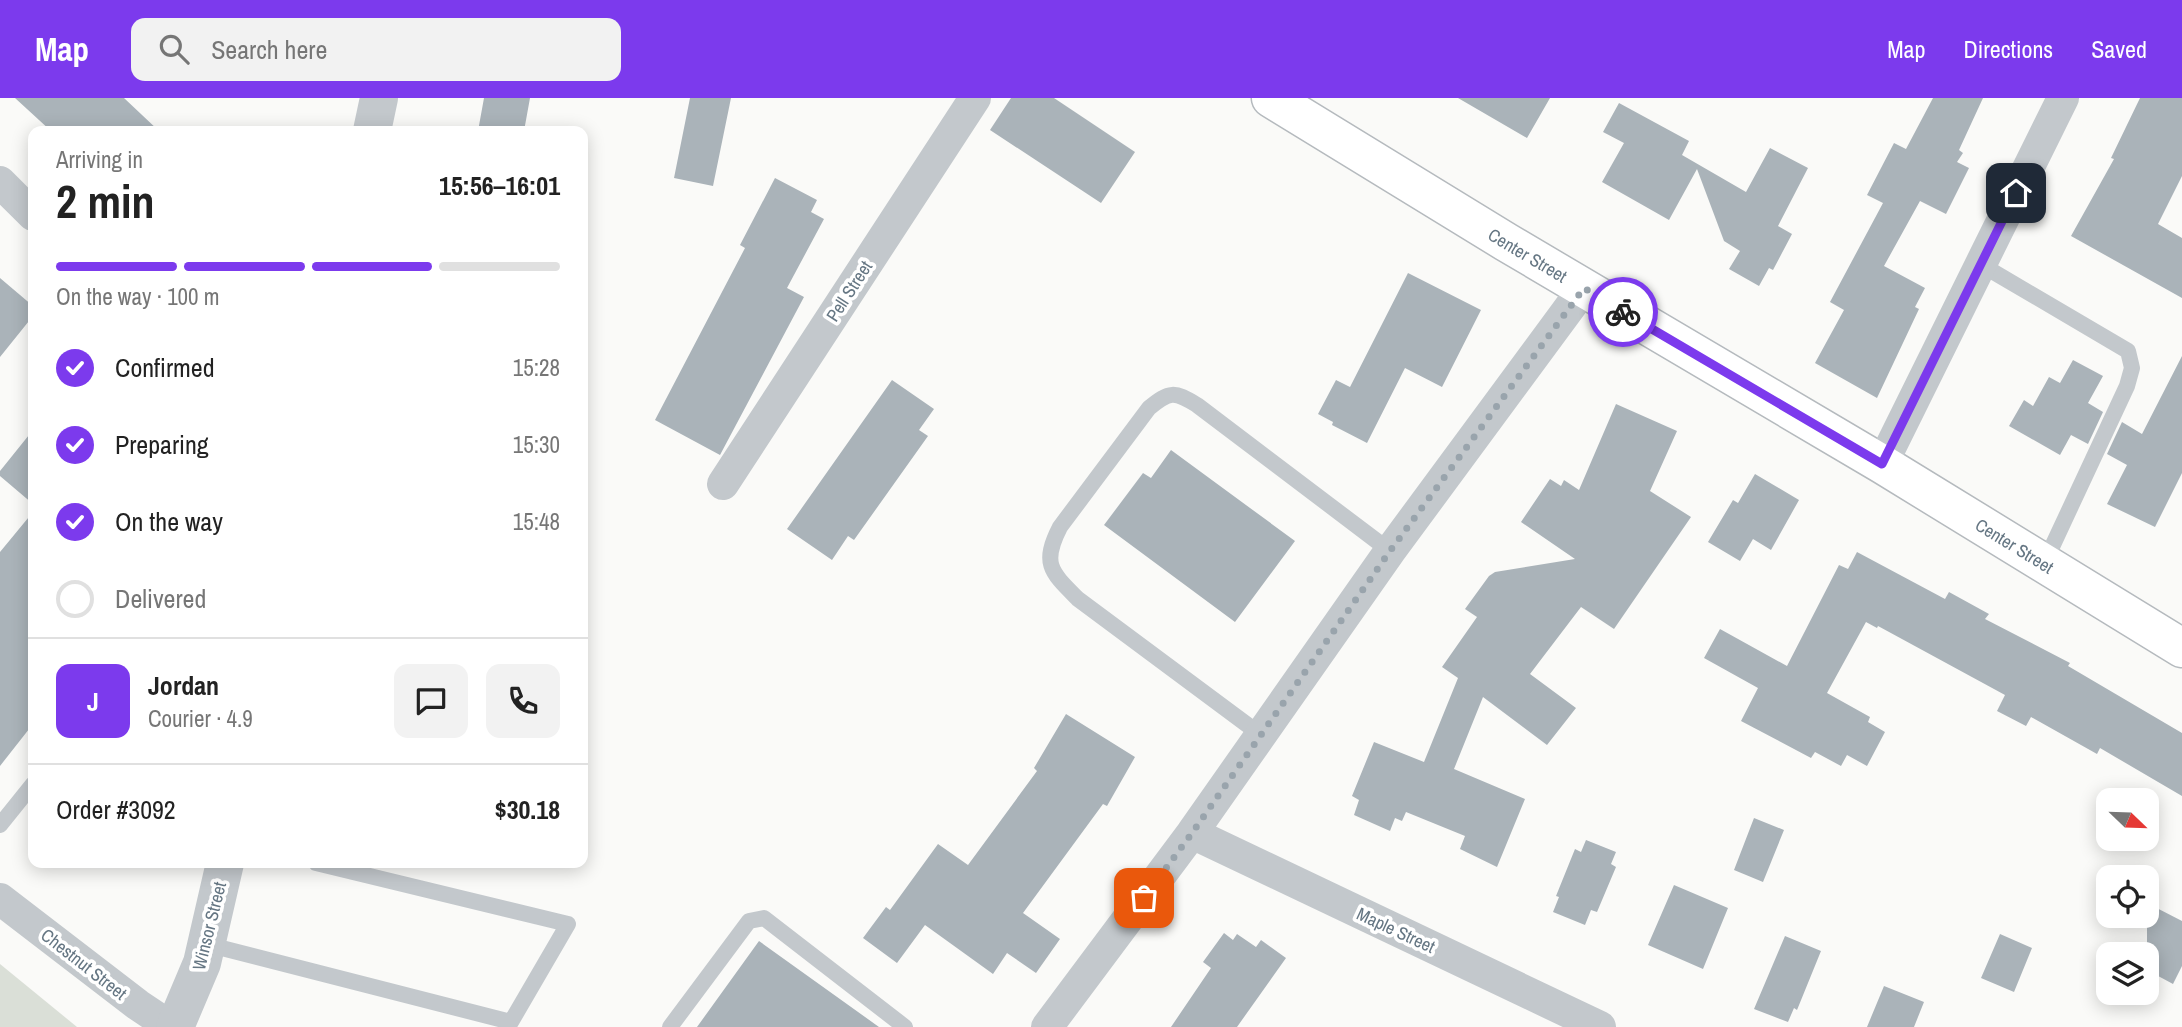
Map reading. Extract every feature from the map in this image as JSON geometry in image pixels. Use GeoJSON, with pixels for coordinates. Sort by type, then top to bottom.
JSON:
{"type":"FeatureCollection","features":[{"type":"Feature","properties":{"kind":"main road","name":"Center Street"},"geometry":{"type":"LineString","coordinates":[[1280,100],[1584,288],[1882,464],[2182,648]]}},
{"type":"Feature","properties":{"kind":"street"},"geometry":{"type":"LineString","coordinates":[[373,126],[379,98]]}},
{"type":"Feature","properties":{"kind":"street","name":"Pell Street"},"geometry":{"type":"LineString","coordinates":[[723,484],[975,98]]}},
{"type":"Feature","properties":{"kind":"street"},"geometry":{"type":"LineString","coordinates":[[1882,464],[2063,98]]}},
{"type":"Feature","properties":{"kind":"street"},"geometry":{"type":"LineString","coordinates":[[2,188],[28,211]]}},
{"type":"Feature","properties":{"kind":"street"},"geometry":{"type":"LineString","coordinates":[[1047,1027],[1192,833],[1390,551],[1584,288]]}},
{"type":"Feature","properties":{"kind":"street","name":"Maple Street"},"geometry":{"type":"LineString","coordinates":[[1192,833],[1600,1027]]}},
{"type":"Feature","properties":{"kind":"street","name":"Winsor Street"},"geometry":{"type":"LineString","coordinates":[[173,1027],[202,963],[224,868]]}},
{"type":"Feature","properties":{"kind":"street","name":"Chestnut Street"},"geometry":{"type":"LineString","coordinates":[[0,899],[138,1006],[173,1027]]}},
{"type":"Feature","properties":{"kind":"lane"},"geometry":{"type":"LineString","coordinates":[[1980,264],[2128,351],[2132,368],[2127,386],[2044,564]]}},
{"type":"Feature","properties":{"kind":"lane"},"geometry":{"type":"LineString","coordinates":[[1261,735],[1078,599],[1062,583],[1050,565],[1050,547],[1060,527],[1149,408],[1165,395],[1180,394],[1390,551]]}},
{"type":"Feature","properties":{"kind":"lane"},"geometry":{"type":"LineString","coordinates":[[0,825],[28,790]]}},
{"type":"Feature","properties":{"kind":"lane"},"geometry":{"type":"LineString","coordinates":[[206,944],[511,1022],[568,924],[337,868]]}},
{"type":"Feature","properties":{"kind":"lane"},"geometry":{"type":"LineString","coordinates":[[670,1027],[749,921],[764,918],[905,1027]]}},
{"type":"Feature","properties":{"kind":"shaded area"},"geometry":{"type":"Polygon","coordinates":[[[0,964],[77,1027],[0,1027],[0,964]]]}},
{"type":"Feature","properties":{"kind":"building"},"geometry":{"type":"Polygon","coordinates":[[[15,98],[124,98],[154,126],[46,126],[15,98]]]}},
{"type":"Feature","properties":{"kind":"building"},"geometry":{"type":"Polygon","coordinates":[[[484,98],[530,98],[525,126],[479,126],[484,98]]]}},
{"type":"Feature","properties":{"kind":"building"},"geometry":{"type":"Polygon","coordinates":[[[690,98],[731,98],[713,186],[674,178],[690,98]]]}},
{"type":"Feature","properties":{"kind":"building"},"geometry":{"type":"Polygon","coordinates":[[[1011,98],[1054,98],[1135,152],[1101,203],[990,130],[1011,98]]]}},
{"type":"Feature","properties":{"kind":"building"},"geometry":{"type":"Polygon","coordinates":[[[1458,98],[1550,98],[1527,138],[1458,98]]]}},
{"type":"Feature","properties":{"kind":"building"},"geometry":{"type":"Polygon","coordinates":[[[1933,98],[1983,98],[1959,150],[1963,153],[1957,162],[1969,168],[1946,214],[1920,201],[1884,266],[1925,288],[1915,307],[1919,309],[1877,398],[1815,363],[1844,310],[1830,302],[1883,203],[1867,195],[1894,143],[1906,149],[1933,98]]]}},
{"type":"Feature","properties":{"kind":"building"},"geometry":{"type":"Polygon","coordinates":[[[2140,98],[2182,98],[2182,176],[2158,224],[2182,238],[2182,298],[2071,236],[2114,159],[2111,158],[2140,98]]]}},
{"type":"Feature","properties":{"kind":"building"},"geometry":{"type":"Polygon","coordinates":[[[1619,103],[1689,141],[1682,155],[1746,192],[1770,148],[1808,168],[1778,226],[1792,234],[1773,270],[1769,268],[1759,286],[1729,269],[1740,251],[1724,241],[1697,169],[1669,220],[1602,182],[1624,143],[1603,132],[1619,103]]]}},
{"type":"Feature","properties":{"kind":"building"},"geometry":{"type":"Polygon","coordinates":[[[775,178],[817,200],[811,212],[824,219],[787,288],[804,297],[720,455],[655,420],[745,248],[740,245],[775,178]]]}},
{"type":"Feature","properties":{"kind":"building"},"geometry":{"type":"Polygon","coordinates":[[[1408,273],[1481,310],[1442,387],[1405,368],[1367,443],[1332,425],[1333,422],[1318,414],[1336,380],[1350,387],[1408,273]]]}},
{"type":"Feature","properties":{"kind":"building"},"geometry":{"type":"Polygon","coordinates":[[[0,278],[28,302],[28,322],[0,357],[0,278]]]}},
{"type":"Feature","properties":{"kind":"building"},"geometry":{"type":"Polygon","coordinates":[[[2182,356],[2182,473],[2155,527],[2107,504],[2127,465],[2107,454],[2122,422],[2142,434],[2182,356]]]}},
{"type":"Feature","properties":{"kind":"building"},"geometry":{"type":"Polygon","coordinates":[[[2073,360],[2103,376],[2088,403],[2103,412],[2088,444],[2071,435],[2060,455],[2009,426],[2024,400],[2033,406],[2049,377],[2060,383],[2073,360]]]}},
{"type":"Feature","properties":{"kind":"building"},"geometry":{"type":"Polygon","coordinates":[[[892,380],[934,409],[919,430],[928,436],[854,540],[848,536],[832,560],[787,529],[892,380]]]}},
{"type":"Feature","properties":{"kind":"building"},"geometry":{"type":"Polygon","coordinates":[[[1616,404],[1677,431],[1650,491],[1691,517],[1614,629],[1581,607],[1530,674],[1576,708],[1547,745],[1483,697],[1454,769],[1525,799],[1497,867],[1460,849],[1465,836],[1406,812],[1402,821],[1395,818],[1390,831],[1354,815],[1359,800],[1352,796],[1374,742],[1424,762],[1458,678],[1442,667],[1477,617],[1465,609],[1489,576],[1495,572],[1575,559],[1521,522],[1550,479],[1561,486],[1564,480],[1579,490],[1616,404]]]}},
{"type":"Feature","properties":{"kind":"building"},"geometry":{"type":"Polygon","coordinates":[[[28,436],[28,500],[0,476],[0,471],[28,436]]]}},
{"type":"Feature","properties":{"kind":"building"},"geometry":{"type":"Polygon","coordinates":[[[1171,450],[1295,541],[1235,622],[1104,525],[1143,473],[1151,478],[1171,450]]]}},
{"type":"Feature","properties":{"kind":"building"},"geometry":{"type":"Polygon","coordinates":[[[1755,474],[1799,500],[1771,550],[1753,539],[1740,561],[1708,542],[1733,500],[1738,503],[1755,474]]]}},
{"type":"Feature","properties":{"kind":"building"},"geometry":{"type":"Polygon","coordinates":[[[28,518],[28,730],[0,766],[0,552],[28,518]]]}},
{"type":"Feature","properties":{"kind":"building"},"geometry":{"type":"Polygon","coordinates":[[[1857,552],[1945,599],[1949,592],[1989,614],[1985,619],[2070,663],[2068,666],[2182,733],[2182,796],[2100,748],[2097,754],[2031,717],[2026,726],[1997,711],[2005,695],[1866,622],[1827,693],[1870,717],[1868,722],[1885,732],[1867,766],[1847,755],[1841,766],[1815,752],[1811,758],[1741,721],[1758,688],[1704,658],[1720,629],[1787,666],[1839,565],[1848,569],[1857,552]]]}},
{"type":"Feature","properties":{"kind":"building"},"geometry":{"type":"Polygon","coordinates":[[[1066,714],[1135,757],[1107,806],[1103,804],[1023,913],[1060,939],[1036,973],[1007,953],[993,974],[925,925],[897,963],[863,938],[886,907],[890,910],[938,844],[968,865],[1037,771],[1034,768],[1066,714]]]}},
{"type":"Feature","properties":{"kind":"building"},"geometry":{"type":"Polygon","coordinates":[[[1754,818],[1784,830],[1763,882],[1734,870],[1754,818]]]}},
{"type":"Feature","properties":{"kind":"building"},"geometry":{"type":"Polygon","coordinates":[[[1586,840],[1616,852],[1611,864],[1616,867],[1597,912],[1591,910],[1585,925],[1553,912],[1559,897],[1556,896],[1575,849],[1581,852],[1586,840]]]}},
{"type":"Feature","properties":{"kind":"building"},"geometry":{"type":"Polygon","coordinates":[[[1674,885],[1728,908],[1703,969],[1648,945],[1674,885]]]}},
{"type":"Feature","properties":{"kind":"building"},"geometry":{"type":"Polygon","coordinates":[[[2159,909],[2182,921],[2182,966],[2173,984],[2159,976],[2159,942],[2147,942],[2147,928],[2159,928],[2159,909]]]}},
{"type":"Feature","properties":{"kind":"building"},"geometry":{"type":"Polygon","coordinates":[[[1224,933],[1233,940],[1237,934],[1256,947],[1261,940],[1286,958],[1237,1027],[1171,1027],[1211,968],[1203,962],[1224,933]]]}},
{"type":"Feature","properties":{"kind":"building"},"geometry":{"type":"Polygon","coordinates":[[[2000,934],[2032,948],[2014,992],[1981,978],[2000,934]]]}},
{"type":"Feature","properties":{"kind":"building"},"geometry":{"type":"Polygon","coordinates":[[[1785,936],[1821,951],[1797,1010],[1794,1008],[1788,1022],[1754,1009],[1785,936]]]}},
{"type":"Feature","properties":{"kind":"building"},"geometry":{"type":"Polygon","coordinates":[[[759,941],[879,1027],[697,1027],[759,941]]]}},
{"type":"Feature","properties":{"kind":"building"},"geometry":{"type":"Polygon","coordinates":[[[1884,986],[1924,1002],[1914,1027],[1867,1027],[1884,986]]]}},
{"type":"Feature","properties":{"kind":"way so far"},"geometry":{"type":"LineString","coordinates":[[1144,898],[1390,551],[1584,288],[1623,312]]}},
{"type":"Feature","properties":{"kind":"route"},"geometry":{"type":"LineString","coordinates":[[1623,312],[1882,464],[2016,193]]}}]}
